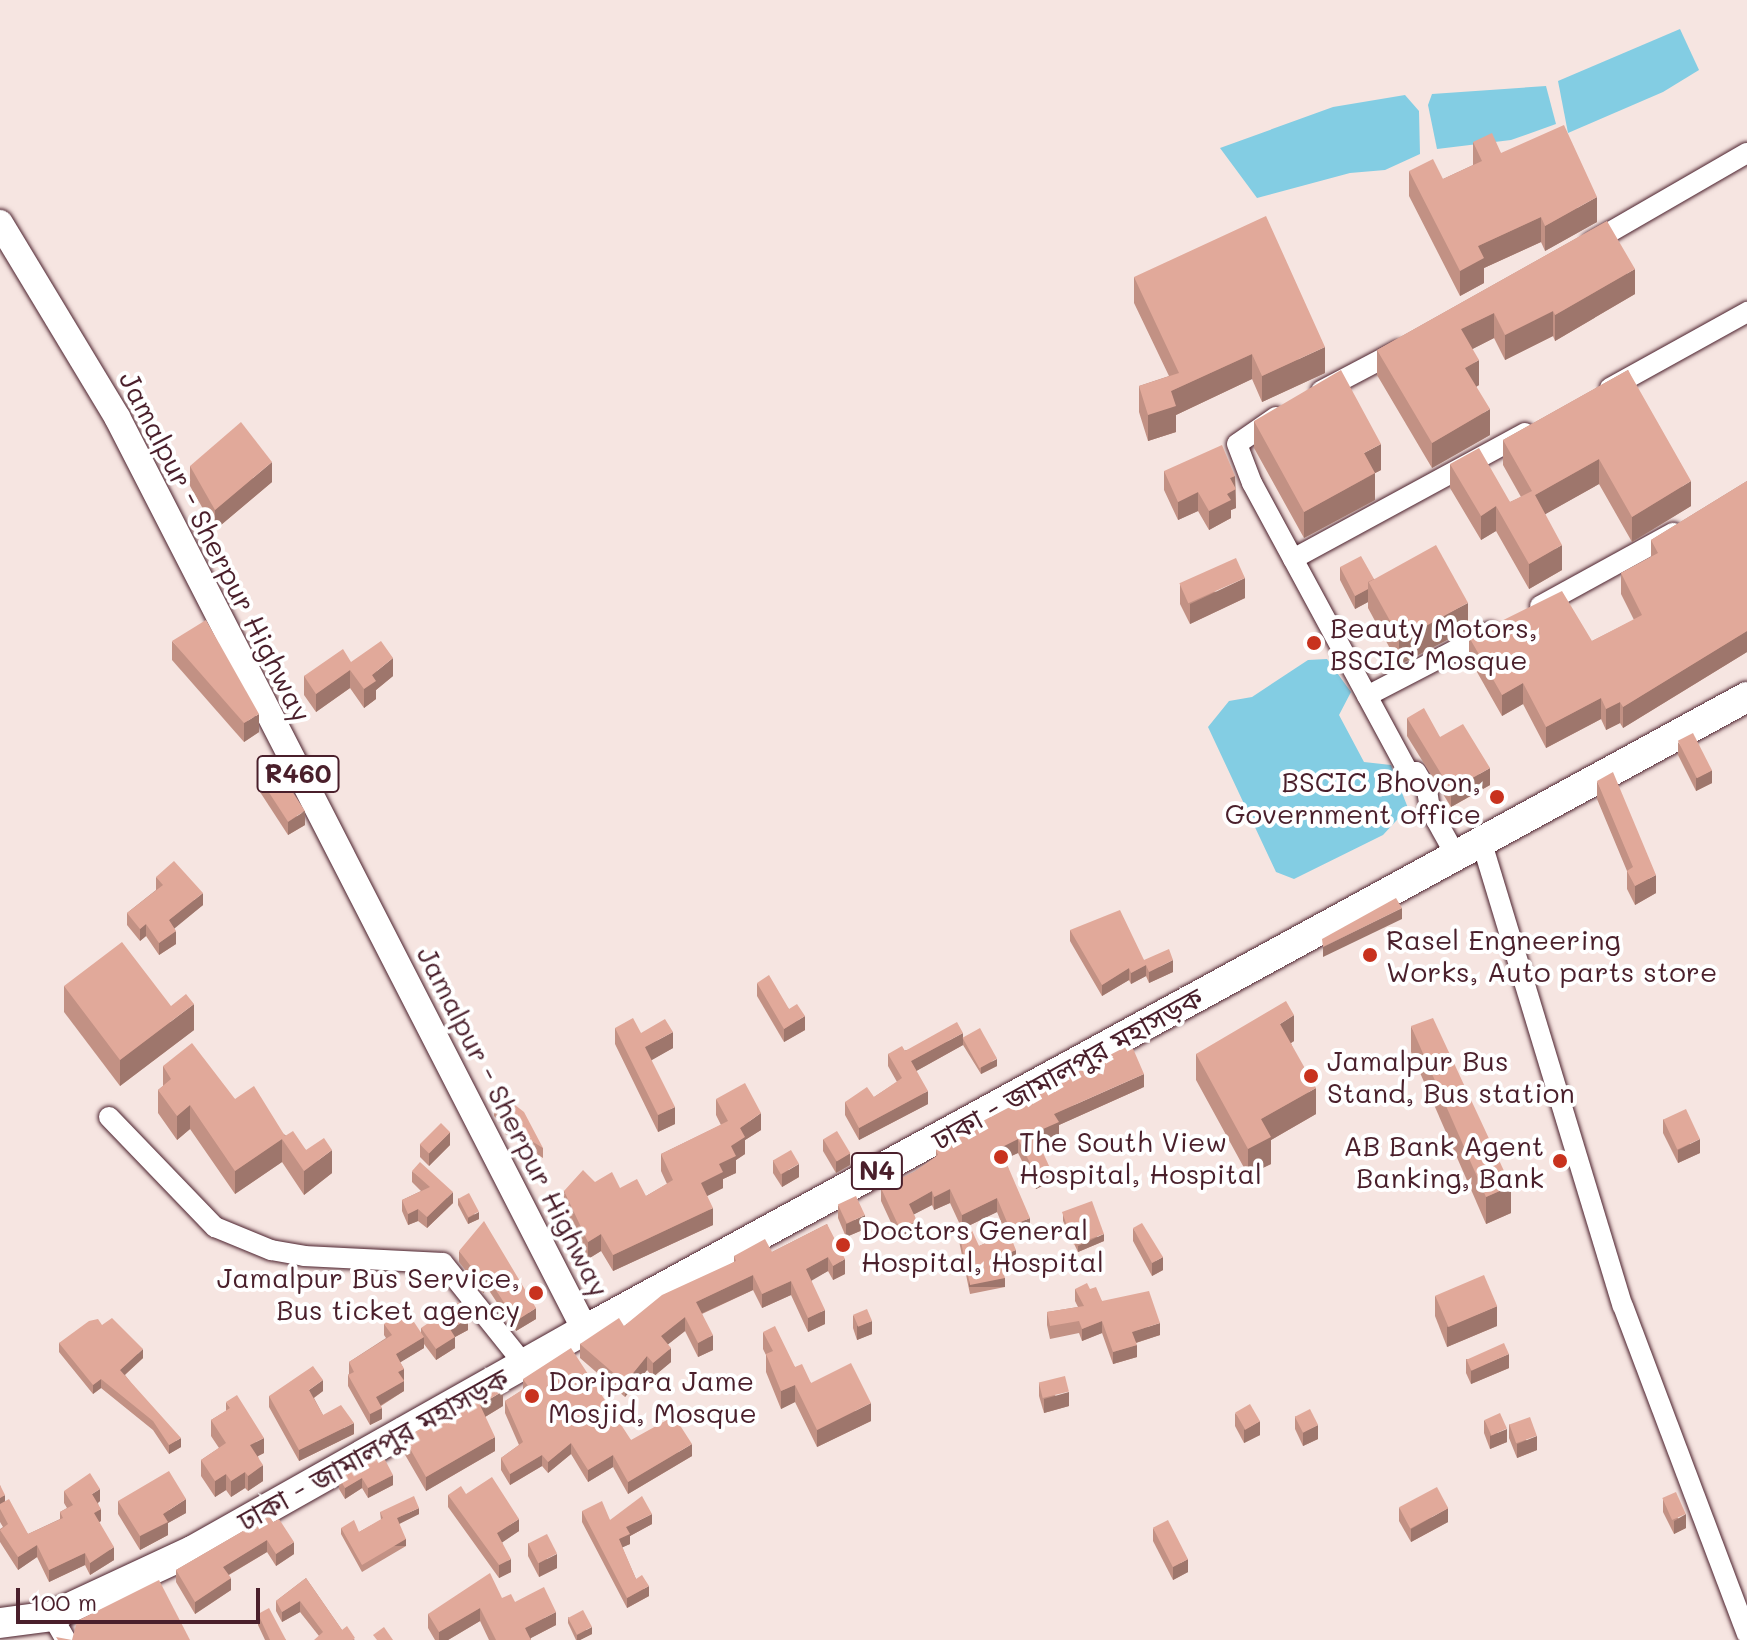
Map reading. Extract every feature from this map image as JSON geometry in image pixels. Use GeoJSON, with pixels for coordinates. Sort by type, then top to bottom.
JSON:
{"type":"FeatureCollection","features":[{"type":"Feature","properties":{"kind":"highway","name":"ঢাকা - জামালপুর মহাসড়ক"},"geometry":{"type":"LineString","coordinates":[[0,1623],[59,1628],[585,1330],[1747,697]]}},
{"type":"Feature","properties":{"kind":"main road","name":"Jamalpur - Sherpur Highway"},"geometry":{"type":"LineString","coordinates":[[0,223],[117,417],[585,1330]]}},
{"type":"Feature","properties":{"kind":"street"},"geometry":{"type":"LineString","coordinates":[[1569,255],[1747,153]]}},
{"type":"Feature","properties":{"kind":"street"},"geometry":{"type":"LineString","coordinates":[[1597,396],[1747,312]]}},
{"type":"Feature","properties":{"kind":"street"},"geometry":{"type":"LineString","coordinates":[[1417,341],[1297,405],[1237,444],[1293,559],[1408,772],[1416,772],[1427,790],[1430,809],[1468,847],[1623,1306],[1747,1634]]}},
{"type":"Feature","properties":{"kind":"street"},"geometry":{"type":"LineString","coordinates":[[1293,559],[1542,425]]}},
{"type":"Feature","properties":{"kind":"street"},"geometry":{"type":"LineString","coordinates":[[1367,696],[1697,521]]}},
{"type":"Feature","properties":{"kind":"street"},"geometry":{"type":"LineString","coordinates":[[109,1117],[215,1227],[271,1250],[304,1256],[443,1263],[524,1364]]}},
{"type":"Feature","properties":{"kind":"water"},"geometry":{"type":"Polygon","coordinates":[[[1680,29],[1699,70],[1663,92],[1568,133],[1558,81],[1680,29]]]}},
{"type":"Feature","properties":{"kind":"water"},"geometry":{"type":"Polygon","coordinates":[[[1546,86],[1556,124],[1511,140],[1437,149],[1428,105],[1432,94],[1546,86]]]}},
{"type":"Feature","properties":{"kind":"water"},"geometry":{"type":"Polygon","coordinates":[[[1405,95],[1419,111],[1420,154],[1385,170],[1350,173],[1257,198],[1220,148],[1333,107],[1405,95]]]}},
{"type":"Feature","properties":{"kind":"water"},"geometry":{"type":"Polygon","coordinates":[[[1327,659],[1351,692],[1339,715],[1364,762],[1391,765],[1408,808],[1383,835],[1294,879],[1276,872],[1208,727],[1229,701],[1252,697],[1308,660],[1327,659]]]}},
{"type":"Feature","properties":{"kind":"building"},"geometry":{"type":"Polygon","coordinates":[[[1564,125],[1597,197],[1545,226],[1541,217],[1478,246],[1484,258],[1460,271],[1409,171],[1433,159],[1443,179],[1482,161],[1473,142],[1492,133],[1501,153],[1564,125]]]}},
{"type":"Feature","properties":{"kind":"building"},"geometry":{"type":"Polygon","coordinates":[[[1266,216],[1325,347],[1262,376],[1252,354],[1171,391],[1176,406],[1148,415],[1139,386],[1179,373],[1134,277],[1266,216]]]}},
{"type":"Feature","properties":{"kind":"building"},"geometry":{"type":"Polygon","coordinates":[[[1607,221],[1635,269],[1555,315],[1553,311],[1505,335],[1494,313],[1461,329],[1479,360],[1465,368],[1490,409],[1432,443],[1377,350],[1607,221]]]}},
{"type":"Feature","properties":{"kind":"building"},"geometry":{"type":"Polygon","coordinates":[[[1341,370],[1381,444],[1364,453],[1375,473],[1304,512],[1254,421],[1341,370]]]}},
{"type":"Feature","properties":{"kind":"building"},"geometry":{"type":"Polygon","coordinates":[[[1628,370],[1691,481],[1632,517],[1599,459],[1535,495],[1562,545],[1529,564],[1496,506],[1481,516],[1450,464],[1479,448],[1510,502],[1532,491],[1503,440],[1628,370]]]}},
{"type":"Feature","properties":{"kind":"building"},"geometry":{"type":"Polygon","coordinates":[[[241,422],[272,462],[215,510],[190,466],[241,422]]]}},
{"type":"Feature","properties":{"kind":"building"},"geometry":{"type":"Polygon","coordinates":[[[1222,445],[1235,476],[1230,478],[1236,489],[1227,494],[1231,500],[1209,511],[1198,492],[1178,502],[1164,471],[1222,445]]]}},
{"type":"Feature","properties":{"kind":"building"},"geometry":{"type":"Polygon","coordinates":[[[1747,481],[1747,631],[1623,707],[1620,702],[1606,709],[1601,698],[1546,727],[1523,683],[1502,695],[1469,637],[1562,591],[1592,641],[1642,615],[1621,573],[1658,553],[1651,540],[1747,481]]]}},
{"type":"Feature","properties":{"kind":"building"},"geometry":{"type":"Polygon","coordinates":[[[1436,545],[1468,603],[1401,640],[1369,582],[1436,545]]]}},
{"type":"Feature","properties":{"kind":"building"},"geometry":{"type":"Polygon","coordinates":[[[1361,556],[1374,579],[1368,582],[1368,589],[1355,596],[1340,567],[1361,556]]]}},
{"type":"Feature","properties":{"kind":"building"},"geometry":{"type":"Polygon","coordinates":[[[1236,558],[1245,578],[1188,603],[1179,583],[1236,558]]]}},
{"type":"Feature","properties":{"kind":"building"},"geometry":{"type":"Polygon","coordinates":[[[206,620],[259,714],[244,723],[172,641],[206,620]]]}},
{"type":"Feature","properties":{"kind":"building"},"geometry":{"type":"Polygon","coordinates":[[[381,641],[393,658],[372,675],[376,681],[364,689],[350,670],[316,694],[304,676],[343,649],[351,662],[381,641]]]}},
{"type":"Feature","properties":{"kind":"building"},"geometry":{"type":"Polygon","coordinates":[[[1424,708],[1440,737],[1463,724],[1490,768],[1451,790],[1407,718],[1424,708]]]}},
{"type":"Feature","properties":{"kind":"building"},"geometry":{"type":"Polygon","coordinates":[[[1693,733],[1712,770],[1697,778],[1678,741],[1693,733]]]}},
{"type":"Feature","properties":{"kind":"building"},"geometry":{"type":"Polygon","coordinates":[[[277,768],[305,811],[288,822],[260,779],[277,768]]]}},
{"type":"Feature","properties":{"kind":"building"},"geometry":{"type":"Polygon","coordinates":[[[1613,772],[1656,875],[1635,886],[1627,871],[1633,867],[1597,781],[1613,772]]]}},
{"type":"Feature","properties":{"kind":"building"},"geometry":{"type":"Polygon","coordinates":[[[174,861],[203,893],[169,920],[176,931],[159,943],[146,924],[140,929],[127,913],[163,885],[156,877],[174,861]]]}},
{"type":"Feature","properties":{"kind":"building"},"geometry":{"type":"Polygon","coordinates":[[[1396,898],[1402,908],[1323,947],[1322,939],[1396,898]]]}},
{"type":"Feature","properties":{"kind":"building"},"geometry":{"type":"Polygon","coordinates":[[[1120,910],[1144,960],[1169,949],[1173,960],[1149,972],[1146,965],[1131,973],[1129,968],[1102,985],[1070,930],[1120,910]]]}},
{"type":"Feature","properties":{"kind":"building"},"geometry":{"type":"Polygon","coordinates":[[[122,942],[171,1006],[186,994],[194,1004],[120,1060],[64,986],[122,942]]]}},
{"type":"Feature","properties":{"kind":"building"},"geometry":{"type":"Polygon","coordinates":[[[769,975],[789,1009],[797,1004],[805,1016],[784,1029],[757,983],[769,975]]]}},
{"type":"Feature","properties":{"kind":"building"},"geometry":{"type":"Polygon","coordinates":[[[1286,1001],[1294,1015],[1280,1024],[1316,1088],[1261,1119],[1271,1137],[1248,1149],[1196,1054],[1286,1001]]]}},
{"type":"Feature","properties":{"kind":"building"},"geometry":{"type":"Polygon","coordinates":[[[633,1018],[641,1033],[665,1019],[673,1032],[645,1047],[675,1107],[658,1115],[615,1028],[633,1018]]]}},
{"type":"Feature","properties":{"kind":"building"},"geometry":{"type":"Polygon","coordinates":[[[1433,1018],[1511,1186],[1486,1197],[1411,1026],[1433,1018]]]}},
{"type":"Feature","properties":{"kind":"building"},"geometry":{"type":"Polygon","coordinates":[[[957,1022],[963,1033],[911,1061],[928,1091],[859,1128],[845,1102],[867,1087],[874,1097],[902,1078],[888,1054],[902,1046],[905,1051],[957,1022]]]}},
{"type":"Feature","properties":{"kind":"building"},"geometry":{"type":"Polygon","coordinates":[[[980,1028],[997,1059],[979,1068],[963,1038],[980,1028]]]}},
{"type":"Feature","properties":{"kind":"building"},"geometry":{"type":"Polygon","coordinates":[[[192,1043],[235,1099],[254,1086],[285,1136],[293,1131],[306,1150],[324,1138],[332,1150],[304,1171],[282,1139],[235,1171],[190,1105],[177,1116],[158,1090],[171,1079],[163,1066],[192,1043]]]}},
{"type":"Feature","properties":{"kind":"building"},"geometry":{"type":"Polygon","coordinates":[[[1131,1044],[1144,1074],[1054,1114],[1059,1122],[1034,1133],[1050,1168],[1036,1175],[1018,1139],[1000,1148],[1030,1218],[1009,1227],[997,1198],[962,1215],[950,1189],[934,1197],[932,1191],[909,1204],[917,1221],[900,1229],[881,1188],[914,1172],[938,1155],[936,1150],[956,1140],[954,1136],[1131,1044]]]}},
{"type":"Feature","properties":{"kind":"building"},"geometry":{"type":"Polygon","coordinates":[[[745,1083],[761,1113],[740,1128],[745,1137],[731,1146],[736,1156],[719,1164],[723,1172],[701,1183],[713,1208],[613,1255],[601,1234],[588,1242],[564,1191],[583,1170],[595,1182],[612,1172],[620,1188],[637,1179],[646,1196],[673,1180],[661,1154],[728,1121],[716,1099],[745,1083]]]}},
{"type":"Feature","properties":{"kind":"building"},"geometry":{"type":"Polygon","coordinates":[[[501,1094],[524,1112],[543,1148],[505,1125],[508,1121],[494,1107],[501,1094]]]}},
{"type":"Feature","properties":{"kind":"building"},"geometry":{"type":"Polygon","coordinates":[[[1686,1109],[1700,1139],[1677,1149],[1663,1120],[1686,1109]]]}},
{"type":"Feature","properties":{"kind":"building"},"geometry":{"type":"Polygon","coordinates":[[[441,1123],[450,1132],[429,1153],[420,1144],[441,1123]]]}},
{"type":"Feature","properties":{"kind":"building"},"geometry":{"type":"Polygon","coordinates":[[[837,1131],[850,1153],[837,1162],[823,1139],[837,1131]]]}},
{"type":"Feature","properties":{"kind":"building"},"geometry":{"type":"Polygon","coordinates":[[[791,1150],[799,1164],[781,1174],[773,1160],[791,1150]]]}},
{"type":"Feature","properties":{"kind":"building"},"geometry":{"type":"Polygon","coordinates":[[[420,1162],[453,1192],[427,1217],[418,1209],[408,1214],[402,1200],[430,1187],[412,1171],[420,1162]]]}},
{"type":"Feature","properties":{"kind":"building"},"geometry":{"type":"Polygon","coordinates":[[[469,1193],[479,1212],[468,1217],[458,1199],[469,1193]]]}},
{"type":"Feature","properties":{"kind":"building"},"geometry":{"type":"Polygon","coordinates":[[[856,1196],[865,1215],[847,1223],[838,1204],[856,1196]]]}},
{"type":"Feature","properties":{"kind":"building"},"geometry":{"type":"Polygon","coordinates":[[[1092,1201],[1104,1234],[1074,1245],[1062,1212],[1092,1201]]]}},
{"type":"Feature","properties":{"kind":"building"},"geometry":{"type":"Polygon","coordinates":[[[484,1221],[536,1308],[516,1321],[488,1278],[483,1282],[459,1251],[484,1221]]]}},
{"type":"Feature","properties":{"kind":"building"},"geometry":{"type":"Polygon","coordinates":[[[1142,1223],[1163,1257],[1152,1263],[1133,1228],[1142,1223]]]}},
{"type":"Feature","properties":{"kind":"building"},"geometry":{"type":"Polygon","coordinates":[[[827,1224],[845,1259],[833,1266],[828,1257],[806,1269],[825,1310],[808,1318],[791,1281],[762,1294],[753,1275],[696,1302],[713,1335],[698,1343],[685,1317],[661,1336],[671,1348],[653,1363],[647,1356],[625,1383],[580,1344],[619,1318],[624,1326],[662,1295],[736,1261],[734,1256],[765,1239],[772,1252],[827,1224]]]}},
{"type":"Feature","properties":{"kind":"building"},"geometry":{"type":"Polygon","coordinates":[[[970,1226],[979,1246],[1009,1233],[1016,1250],[998,1258],[1005,1278],[970,1285],[959,1232],[970,1226]]]}},
{"type":"Feature","properties":{"kind":"building"},"geometry":{"type":"Polygon","coordinates":[[[1484,1275],[1497,1306],[1448,1327],[1435,1296],[1484,1275]]]}},
{"type":"Feature","properties":{"kind":"building"},"geometry":{"type":"Polygon","coordinates":[[[1087,1283],[1090,1289],[1096,1287],[1102,1301],[1149,1291],[1160,1323],[1132,1332],[1137,1345],[1113,1352],[1102,1321],[1082,1329],[1079,1321],[1050,1326],[1047,1312],[1084,1306],[1075,1289],[1087,1283]]]}},
{"type":"Feature","properties":{"kind":"building"},"geometry":{"type":"Polygon","coordinates":[[[459,1302],[468,1319],[450,1329],[455,1337],[436,1349],[421,1328],[459,1302]]]}},
{"type":"Feature","properties":{"kind":"building"},"geometry":{"type":"Polygon","coordinates":[[[867,1309],[872,1321],[858,1327],[853,1315],[867,1309]]]}},
{"type":"Feature","properties":{"kind":"building"},"geometry":{"type":"Polygon","coordinates":[[[406,1310],[424,1337],[396,1354],[404,1369],[398,1372],[404,1381],[376,1397],[382,1408],[370,1414],[348,1375],[354,1372],[349,1362],[392,1335],[384,1324],[406,1310]]]}},
{"type":"Feature","properties":{"kind":"building"},"geometry":{"type":"Polygon","coordinates":[[[112,1318],[143,1349],[120,1370],[181,1438],[169,1445],[153,1421],[101,1379],[93,1385],[59,1343],[89,1321],[98,1319],[102,1325],[112,1318]]]}},
{"type":"Feature","properties":{"kind":"building"},"geometry":{"type":"Polygon","coordinates":[[[775,1326],[795,1367],[802,1364],[811,1383],[851,1363],[871,1403],[817,1430],[795,1385],[781,1391],[766,1354],[773,1351],[763,1332],[775,1326]]]}},
{"type":"Feature","properties":{"kind":"building"},"geometry":{"type":"Polygon","coordinates":[[[1504,1343],[1509,1354],[1471,1371],[1467,1360],[1504,1343]]]}},
{"type":"Feature","properties":{"kind":"building"},"geometry":{"type":"Polygon","coordinates":[[[571,1348],[631,1440],[674,1416],[692,1444],[628,1482],[613,1455],[588,1470],[571,1443],[548,1462],[542,1455],[510,1474],[501,1458],[523,1442],[505,1401],[528,1386],[523,1379],[571,1348]]]}},
{"type":"Feature","properties":{"kind":"building"},"geometry":{"type":"Polygon","coordinates":[[[313,1366],[323,1380],[309,1390],[323,1415],[341,1405],[354,1423],[299,1450],[269,1396],[313,1366]]]}},
{"type":"Feature","properties":{"kind":"building"},"geometry":{"type":"Polygon","coordinates":[[[1065,1376],[1069,1392],[1043,1398],[1039,1383],[1065,1376]]]}},
{"type":"Feature","properties":{"kind":"building"},"geometry":{"type":"Polygon","coordinates":[[[499,1385],[503,1391],[480,1405],[495,1437],[426,1477],[404,1438],[499,1385]]]}},
{"type":"Feature","properties":{"kind":"building"},"geometry":{"type":"Polygon","coordinates":[[[237,1395],[264,1438],[250,1445],[263,1465],[248,1476],[245,1472],[231,1481],[226,1474],[215,1481],[201,1460],[226,1443],[211,1420],[230,1408],[226,1402],[237,1395]]]}},
{"type":"Feature","properties":{"kind":"building"},"geometry":{"type":"Polygon","coordinates":[[[1250,1404],[1260,1421],[1245,1430],[1235,1412],[1250,1404]]]}},
{"type":"Feature","properties":{"kind":"building"},"geometry":{"type":"Polygon","coordinates":[[[1310,1409],[1318,1425],[1303,1433],[1295,1417],[1310,1409]]]}},
{"type":"Feature","properties":{"kind":"building"},"geometry":{"type":"Polygon","coordinates":[[[1500,1413],[1507,1429],[1491,1435],[1484,1420],[1500,1413]]]}},
{"type":"Feature","properties":{"kind":"building"},"geometry":{"type":"Polygon","coordinates":[[[1530,1417],[1537,1436],[1516,1443],[1509,1425],[1530,1417]]]}},
{"type":"Feature","properties":{"kind":"building"},"geometry":{"type":"Polygon","coordinates":[[[383,1456],[393,1475],[368,1488],[362,1478],[345,1488],[339,1478],[383,1456]]]}},
{"type":"Feature","properties":{"kind":"building"},"geometry":{"type":"Polygon","coordinates":[[[169,1471],[186,1499],[163,1514],[168,1522],[140,1536],[118,1501],[169,1471]]]}},
{"type":"Feature","properties":{"kind":"building"},"geometry":{"type":"Polygon","coordinates":[[[90,1473],[100,1489],[92,1494],[101,1509],[94,1513],[114,1547],[90,1563],[85,1553],[49,1570],[37,1545],[18,1557],[0,1530],[8,1524],[0,1504],[9,1499],[28,1534],[63,1518],[60,1512],[73,1505],[64,1491],[90,1473]]]}},
{"type":"Feature","properties":{"kind":"building"},"geometry":{"type":"Polygon","coordinates":[[[492,1477],[519,1519],[497,1533],[511,1559],[499,1565],[448,1495],[461,1486],[466,1494],[492,1477]]]}},
{"type":"Feature","properties":{"kind":"building"},"geometry":{"type":"Polygon","coordinates":[[[1437,1487],[1448,1508],[1410,1528],[1399,1507],[1437,1487]]]}},
{"type":"Feature","properties":{"kind":"building"},"geometry":{"type":"Polygon","coordinates":[[[1676,1492],[1686,1514],[1672,1520],[1662,1498],[1676,1492]]]}},
{"type":"Feature","properties":{"kind":"building"},"geometry":{"type":"Polygon","coordinates":[[[414,1496],[419,1508],[397,1518],[406,1539],[362,1565],[341,1528],[354,1520],[359,1532],[383,1518],[380,1512],[414,1496]]]}},
{"type":"Feature","properties":{"kind":"building"},"geometry":{"type":"Polygon","coordinates":[[[642,1496],[652,1514],[626,1527],[630,1534],[619,1539],[636,1579],[642,1575],[649,1586],[627,1598],[582,1511],[602,1501],[610,1520],[642,1496]]]}},
{"type":"Feature","properties":{"kind":"building"},"geometry":{"type":"Polygon","coordinates":[[[269,1516],[273,1522],[279,1519],[294,1542],[276,1554],[267,1540],[223,1567],[231,1578],[195,1602],[176,1570],[269,1516]]]}},
{"type":"Feature","properties":{"kind":"building"},"geometry":{"type":"Polygon","coordinates":[[[1168,1520],[1188,1559],[1173,1567],[1153,1528],[1168,1520]]]}},
{"type":"Feature","properties":{"kind":"building"},"geometry":{"type":"Polygon","coordinates":[[[547,1534],[557,1554],[538,1563],[528,1544],[547,1534]]]}},
{"type":"Feature","properties":{"kind":"building"},"geometry":{"type":"Polygon","coordinates":[[[490,1573],[502,1598],[511,1594],[515,1602],[544,1587],[556,1612],[525,1628],[531,1640],[496,1640],[480,1608],[439,1632],[428,1614],[490,1573]]]}},
{"type":"Feature","properties":{"kind":"building"},"geometry":{"type":"Polygon","coordinates":[[[306,1578],[342,1630],[347,1626],[355,1638],[314,1640],[323,1632],[300,1601],[282,1612],[276,1601],[306,1578]]]}},
{"type":"Feature","properties":{"kind":"building"},"geometry":{"type":"Polygon","coordinates":[[[159,1580],[190,1640],[72,1640],[77,1621],[159,1580]]]}},
{"type":"Feature","properties":{"kind":"building"},"geometry":{"type":"Polygon","coordinates":[[[269,1608],[286,1640],[270,1640],[258,1614],[269,1608]]]}},
{"type":"Feature","properties":{"kind":"building"},"geometry":{"type":"Polygon","coordinates":[[[583,1610],[592,1627],[577,1635],[568,1618],[583,1610]]]}},
{"type":"Feature","properties":{"kind":"building"},"geometry":{"type":"Polygon","coordinates":[[[384,1627],[393,1640],[377,1640],[373,1635],[384,1627]]]}},
{"type":"Feature","properties":{"kind":"place","name":"Beauty Motors, BSCIC Mosque"},"geometry":{"type":"Point","coordinates":[1314,643]}},
{"type":"Feature","properties":{"kind":"place","name":"BSCIC Bhovon, Government office"},"geometry":{"type":"Point","coordinates":[1497,797]}},
{"type":"Feature","properties":{"kind":"place","name":"Rasel Engneering Works, Auto parts store"},"geometry":{"type":"Point","coordinates":[1370,955]}},
{"type":"Feature","properties":{"kind":"place","name":"Jamalpur Bus Stand, Bus station"},"geometry":{"type":"Point","coordinates":[1311,1076]}},
{"type":"Feature","properties":{"kind":"place","name":"The South View Hospital, Hospital"},"geometry":{"type":"Point","coordinates":[1001,1157]}},
{"type":"Feature","properties":{"kind":"place","name":"AB Bank Agent Banking, Bank"},"geometry":{"type":"Point","coordinates":[1560,1161]}},
{"type":"Feature","properties":{"kind":"place","name":"Doctors General Hospital, Hospital"},"geometry":{"type":"Point","coordinates":[843,1245]}},
{"type":"Feature","properties":{"kind":"place","name":"Jamalpur Bus Service, Bus ticket agency"},"geometry":{"type":"Point","coordinates":[536,1293]}},
{"type":"Feature","properties":{"kind":"place","name":"Doripara Jame Mosjid, Mosque"},"geometry":{"type":"Point","coordinates":[532,1396]}}]}
